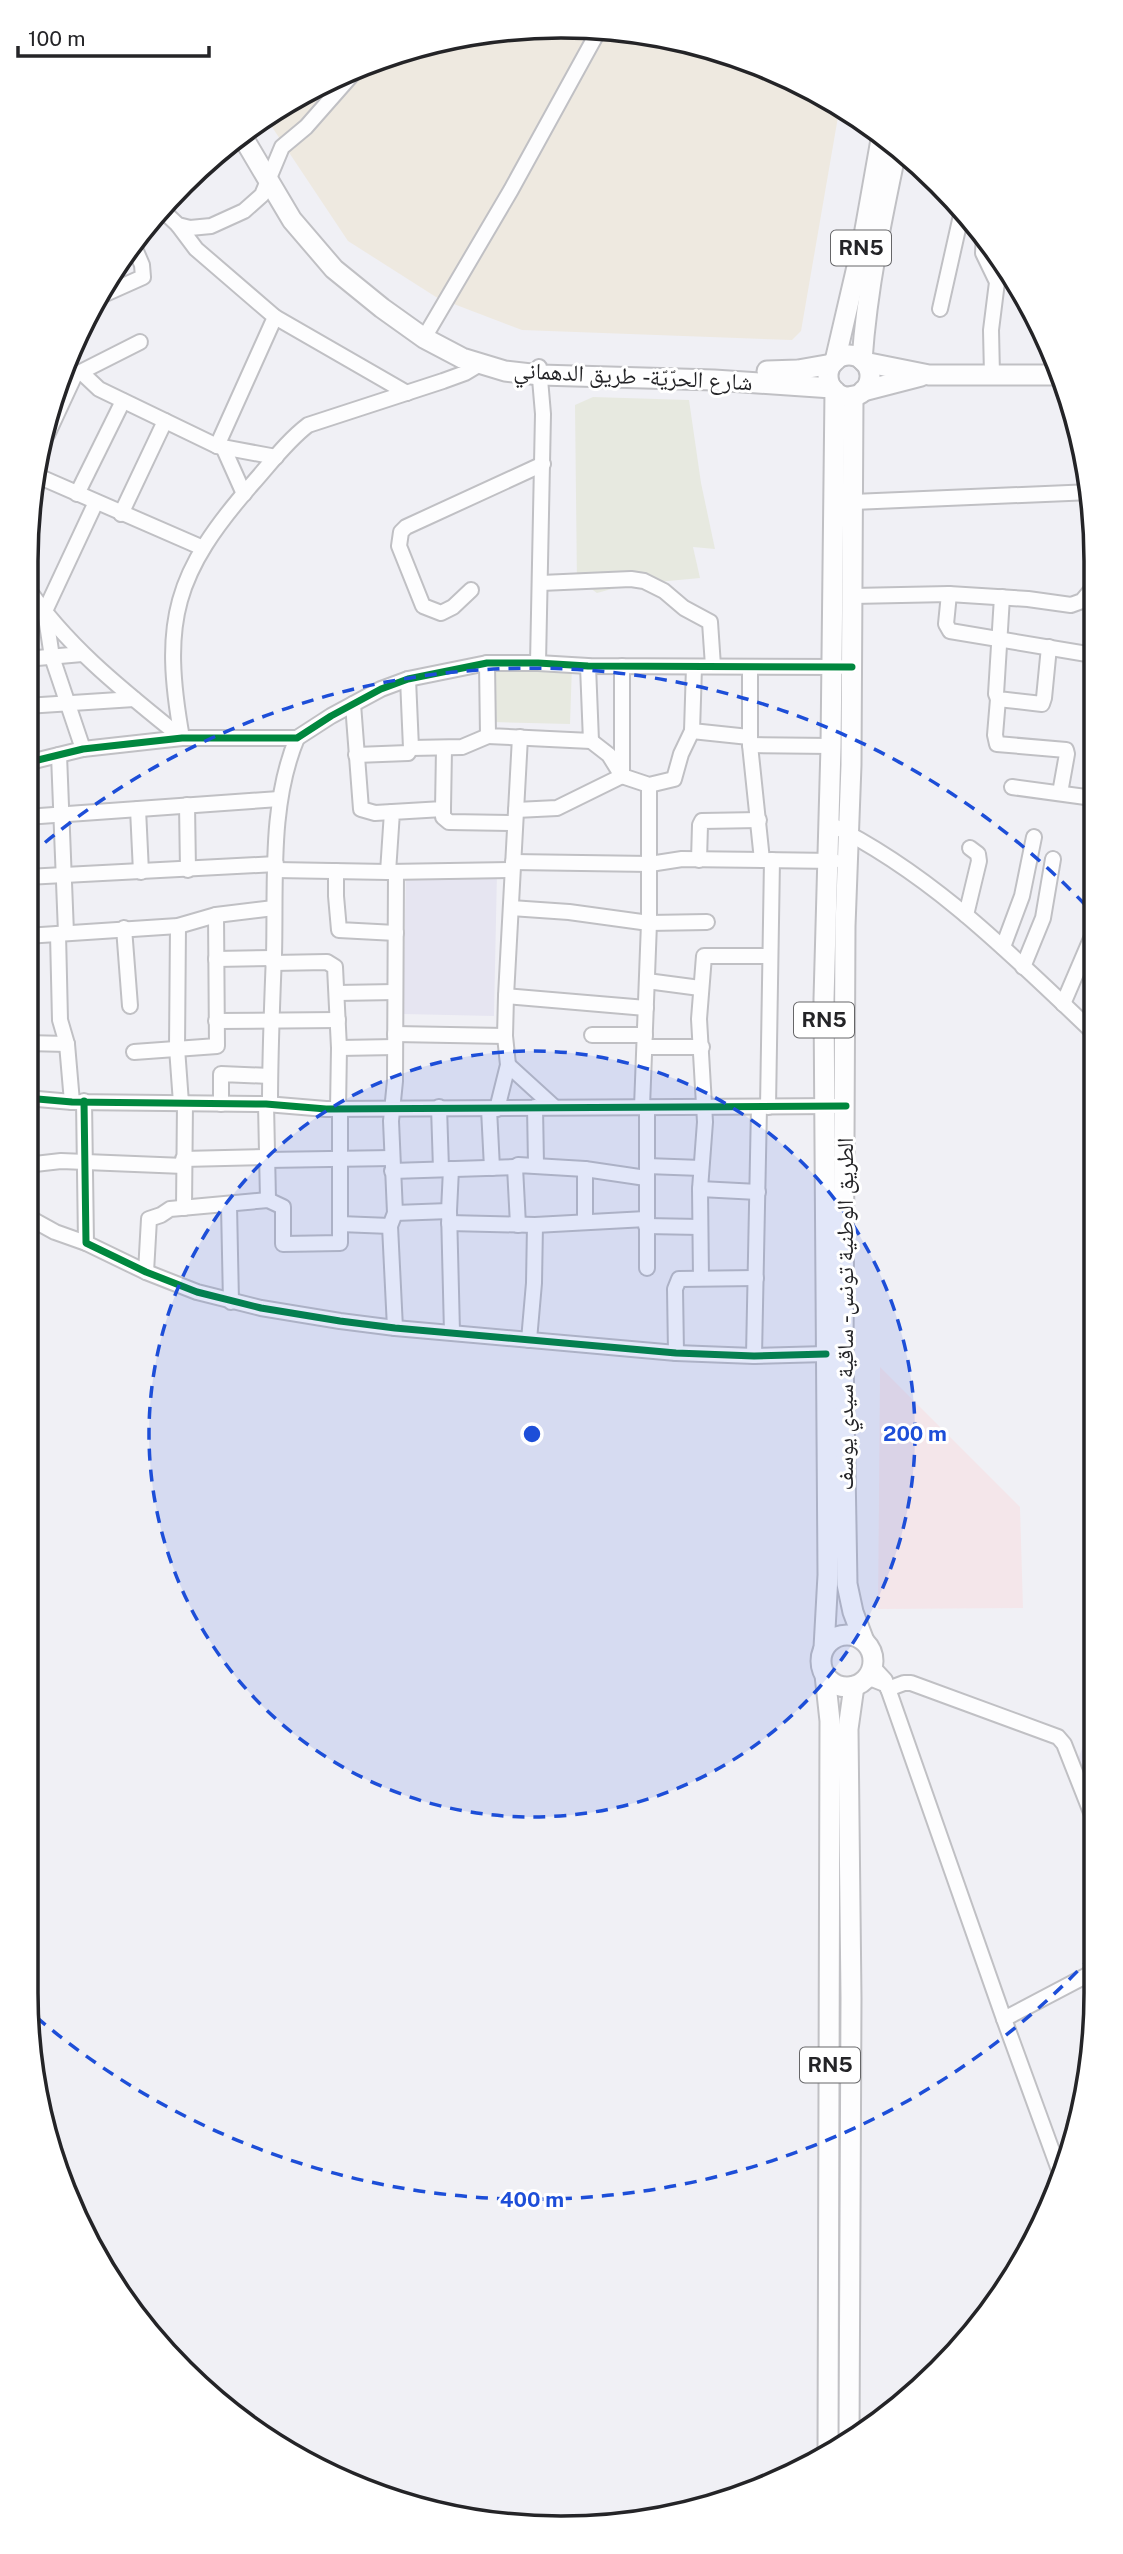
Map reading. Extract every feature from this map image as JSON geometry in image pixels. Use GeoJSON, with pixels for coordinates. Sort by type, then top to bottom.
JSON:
{"type":"FeatureCollection","features":[{"type":"Feature","properties":{"kind":"main road","name":"شارع الحرّيّة - طريق الدهماني"},"geometry":{"type":"LineString","coordinates":[[255,139],[272,176]]}},
{"type":"Feature","properties":{"kind":"main road","name":"شارع الحرّيّة - طريق الدهماني"},"geometry":{"type":"LineString","coordinates":[[248,143],[328,250],[362,283],[450,353],[505,371],[778,371],[833,363]]}},
{"type":"Feature","properties":{"kind":"main road","name":"RN5"},"geometry":{"type":"LineString","coordinates":[[833,363],[863,241],[880,147]]}},
{"type":"Feature","properties":{"kind":"main road","name":"RN5"},"geometry":{"type":"LineString","coordinates":[[863,361],[878,236],[894,159]]}},
{"type":"Feature","properties":{"kind":"main road","name":"شارع الحرّيّة - طريق الدهماني"},"geometry":{"type":"LineString","coordinates":[[426,335],[467,351],[539,371],[715,380],[846,392],[926,375]]}},
{"type":"Feature","properties":{"kind":"main road"},"geometry":{"type":"LineString","coordinates":[[863,361],[868,367],[869,380],[846,392],[828,377],[833,363],[852,355],[863,361],[926,375],[1050,375]]}},
{"type":"Feature","properties":{"kind":"main road","name":"الطريق الوطنية تونس - ساقية سيدي يوسف"},"geometry":{"type":"LineString","coordinates":[[824,1648],[828,1575],[825,1106],[837,861],[849,833],[852,667],[853,502],[846,392]]}},
{"type":"Feature","properties":{"kind":"main road","name":"الطريق الوطنية تونس - ساقية سيدي يوسف"},"geometry":{"type":"LineString","coordinates":[[846,392],[831,667],[828,823],[837,861],[846,1106],[843,1341],[846,1563],[850,1599],[864,1641]]}},
{"type":"Feature","properties":{"kind":"main road"},"geometry":{"type":"LineString","coordinates":[[824,1648],[842,1635],[854,1636],[864,1641]]}},
{"type":"Feature","properties":{"kind":"main road","name":"RN5"},"geometry":{"type":"LineString","coordinates":[[849,2429],[851,1998],[848,1729],[870,1650],[864,1641]]}},
{"type":"Feature","properties":{"kind":"main road","name":"RN5"},"geometry":{"type":"LineString","coordinates":[[824,1648],[821,1661],[825,1675],[830,1733],[828,2442]]}},
{"type":"Feature","properties":{"kind":"main road"},"geometry":{"type":"LineString","coordinates":[[825,1675],[837,1685],[864,1676]]}},
{"type":"Feature","properties":{"kind":"street"},"geometry":{"type":"LineString","coordinates":[[426,335],[511,190],[594,40]]}},
{"type":"Feature","properties":{"kind":"street"},"geometry":{"type":"LineString","coordinates":[[178,225],[190,229],[211,226],[244,211],[262,195],[282,147],[306,127],[341,87]]}},
{"type":"Feature","properties":{"kind":"street"},"geometry":{"type":"LineString","coordinates":[[168,217],[196,249],[275,317],[407,393]]}},
{"type":"Feature","properties":{"kind":"street"},"geometry":{"type":"LineString","coordinates":[[940,309],[959,222]]}},
{"type":"Feature","properties":{"kind":"street"},"geometry":{"type":"LineString","coordinates":[[983,253],[997,282]]}},
{"type":"Feature","properties":{"kind":"street"},"geometry":{"type":"LineString","coordinates":[[115,290],[143,277],[138,256]]}},
{"type":"Feature","properties":{"kind":"street"},"geometry":{"type":"LineString","coordinates":[[992,375],[991,330],[998,275]]}},
{"type":"Feature","properties":{"kind":"street"},"geometry":{"type":"LineString","coordinates":[[244,494],[220,447],[275,317]]}},
{"type":"Feature","properties":{"kind":"street"},"geometry":{"type":"LineString","coordinates":[[72,378],[139,342]]}},
{"type":"Feature","properties":{"kind":"street"},"geometry":{"type":"LineString","coordinates":[[182,738],[172,671],[175,612],[185,580],[203,548],[244,494],[292,439],[308,425],[465,373],[480,364]]}},
{"type":"Feature","properties":{"kind":"street"},"geometry":{"type":"LineString","coordinates":[[538,663],[543,464],[543,414],[539,371]]}},
{"type":"Feature","properties":{"kind":"street"},"geometry":{"type":"LineString","coordinates":[[78,375],[99,389],[220,447],[276,457]]}},
{"type":"Feature","properties":{"kind":"street"},"geometry":{"type":"LineString","coordinates":[[62,406],[78,375]]}},
{"type":"Feature","properties":{"kind":"street"},"geometry":{"type":"LineString","coordinates":[[77,494],[123,401]]}},
{"type":"Feature","properties":{"kind":"street"},"geometry":{"type":"LineString","coordinates":[[121,514],[165,421]]}},
{"type":"Feature","properties":{"kind":"street"},"geometry":{"type":"LineString","coordinates":[[471,590],[453,607],[441,613],[423,606],[399,546],[401,532],[406,527],[543,464]]}},
{"type":"Feature","properties":{"kind":"street"},"geometry":{"type":"LineString","coordinates":[[45,479],[203,548]]}},
{"type":"Feature","properties":{"kind":"street"},"geometry":{"type":"LineString","coordinates":[[853,502],[1080,493]]}},
{"type":"Feature","properties":{"kind":"street"},"geometry":{"type":"LineString","coordinates":[[38,605],[96,502]]}},
{"type":"Feature","properties":{"kind":"street"},"geometry":{"type":"LineString","coordinates":[[541,583],[631,579],[655,586],[684,608],[710,622],[713,666]]}},
{"type":"Feature","properties":{"kind":"street"},"geometry":{"type":"LineString","coordinates":[[949,594],[946,624],[950,631],[1084,653]]}},
{"type":"Feature","properties":{"kind":"street"},"geometry":{"type":"LineString","coordinates":[[853,596],[949,594],[1074,605],[1084,596]]}},
{"type":"Feature","properties":{"kind":"street"},"geometry":{"type":"LineString","coordinates":[[1002,597],[996,694],[997,744],[1063,749],[1067,752],[1060,793]]}},
{"type":"Feature","properties":{"kind":"street"},"geometry":{"type":"LineString","coordinates":[[38,608],[82,654],[182,738]]}},
{"type":"Feature","properties":{"kind":"street"},"geometry":{"type":"LineString","coordinates":[[38,610],[83,749]]}},
{"type":"Feature","properties":{"kind":"street"},"geometry":{"type":"LineString","coordinates":[[998,699],[1042,703],[1049,647]]}},
{"type":"Feature","properties":{"kind":"street"},"geometry":{"type":"LineString","coordinates":[[38,658],[82,654]]}},
{"type":"Feature","properties":{"kind":"street"},"geometry":{"type":"LineString","coordinates":[[38,760],[83,749],[182,738],[297,738],[381,689],[408,679],[487,663],[852,667]]}},
{"type":"Feature","properties":{"kind":"street"},"geometry":{"type":"LineString","coordinates":[[487,663],[488,736]]}},
{"type":"Feature","properties":{"kind":"street"},"geometry":{"type":"LineString","coordinates":[[588,666],[591,741]]}},
{"type":"Feature","properties":{"kind":"street"},"geometry":{"type":"LineString","coordinates":[[622,666],[622,776]]}},
{"type":"Feature","properties":{"kind":"street"},"geometry":{"type":"LineString","coordinates":[[411,748],[444,749],[468,746],[488,736],[591,741],[609,755],[622,776],[649,785],[674,779],[681,754],[692,731],[694,667]]}},
{"type":"Feature","properties":{"kind":"street"},"geometry":{"type":"LineString","coordinates":[[750,667],[750,741],[767,860],[770,956],[758,1192],[754,1356]]}},
{"type":"Feature","properties":{"kind":"street"},"geometry":{"type":"LineString","coordinates":[[356,755],[407,754],[411,748],[408,679]]}},
{"type":"Feature","properties":{"kind":"street"},"geometry":{"type":"LineString","coordinates":[[38,705],[134,699]]}},
{"type":"Feature","properties":{"kind":"street"},"geometry":{"type":"LineString","coordinates":[[353,704],[361,808],[375,813],[443,809]]}},
{"type":"Feature","properties":{"kind":"street"},"geometry":{"type":"LineString","coordinates":[[692,731],[750,741],[831,746]]}},
{"type":"Feature","properties":{"kind":"street"},"geometry":{"type":"LineString","coordinates":[[492,1168],[493,1109],[508,1065],[505,1036],[506,996],[520,737]]}},
{"type":"Feature","properties":{"kind":"street"},"geometry":{"type":"LineString","coordinates":[[268,1200],[266,1158],[279,799],[297,738]]}},
{"type":"Feature","properties":{"kind":"street"},"geometry":{"type":"LineString","coordinates":[[444,749],[443,817],[449,822],[515,817],[557,808],[622,776]]}},
{"type":"Feature","properties":{"kind":"street"},"geometry":{"type":"LineString","coordinates":[[59,755],[64,876],[60,1020],[78,1102],[86,1243]]}},
{"type":"Feature","properties":{"kind":"street"},"geometry":{"type":"LineString","coordinates":[[647,1268],[645,1041],[650,864],[649,785]]}},
{"type":"Feature","properties":{"kind":"street"},"geometry":{"type":"LineString","coordinates":[[1012,787],[1084,797]]}},
{"type":"Feature","properties":{"kind":"street"},"geometry":{"type":"LineString","coordinates":[[38,817],[279,799]]}},
{"type":"Feature","properties":{"kind":"street"},"geometry":{"type":"LineString","coordinates":[[187,805],[188,870]]}},
{"type":"Feature","properties":{"kind":"street"},"geometry":{"type":"LineString","coordinates":[[138,809],[141,872]]}},
{"type":"Feature","properties":{"kind":"street"},"geometry":{"type":"LineString","coordinates":[[392,812],[396,933],[392,1107],[395,1328]]}},
{"type":"Feature","properties":{"kind":"street"},"geometry":{"type":"LineString","coordinates":[[699,860],[702,821],[760,820]]}},
{"type":"Feature","properties":{"kind":"street"},"geometry":{"type":"LineString","coordinates":[[828,823],[905,867],[1003,947],[1084,1024]]}},
{"type":"Feature","properties":{"kind":"street"},"geometry":{"type":"LineString","coordinates":[[1003,947],[1022,896],[1034,837]]}},
{"type":"Feature","properties":{"kind":"street"},"geometry":{"type":"LineString","coordinates":[[966,915],[979,860],[978,854],[970,848]]}},
{"type":"Feature","properties":{"kind":"street"},"geometry":{"type":"LineString","coordinates":[[1023,967],[1043,918],[1053,859]]}},
{"type":"Feature","properties":{"kind":"street"},"geometry":{"type":"LineString","coordinates":[[38,877],[276,867],[392,872],[699,860],[837,861]]}},
{"type":"Feature","properties":{"kind":"street"},"geometry":{"type":"LineString","coordinates":[[336,871],[335,895],[339,930],[396,933]]}},
{"type":"Feature","properties":{"kind":"street"},"geometry":{"type":"LineString","coordinates":[[38,935],[178,926],[216,915],[274,908]]}},
{"type":"Feature","properties":{"kind":"street"},"geometry":{"type":"LineString","coordinates":[[511,908],[569,912],[649,923],[707,922]]}},
{"type":"Feature","properties":{"kind":"street"},"geometry":{"type":"LineString","coordinates":[[134,1052],[217,1046],[216,915]]}},
{"type":"Feature","properties":{"kind":"street"},"geometry":{"type":"LineString","coordinates":[[178,926],[177,1048],[183,1103],[184,1208]]}},
{"type":"Feature","properties":{"kind":"street"},"geometry":{"type":"LineString","coordinates":[[124,928],[130,1006]]}},
{"type":"Feature","properties":{"kind":"street"},"geometry":{"type":"LineString","coordinates":[[1063,1004],[1084,955]]}},
{"type":"Feature","properties":{"kind":"street"},"geometry":{"type":"LineString","coordinates":[[702,1278],[700,1189],[705,1136],[700,988],[705,956],[770,956]]}},
{"type":"Feature","properties":{"kind":"street"},"geometry":{"type":"LineString","coordinates":[[146,1272],[149,1219],[161,1216],[168,1209],[268,1200],[283,1207],[283,1244],[340,1243],[339,1048],[335,967],[330,962],[216,959]]}},
{"type":"Feature","properties":{"kind":"street"},"geometry":{"type":"LineString","coordinates":[[647,981],[700,988]]}},
{"type":"Feature","properties":{"kind":"street"},"geometry":{"type":"LineString","coordinates":[[337,993],[395,992]]}},
{"type":"Feature","properties":{"kind":"street"},"geometry":{"type":"LineString","coordinates":[[506,996],[646,1007]]}},
{"type":"Feature","properties":{"kind":"street"},"geometry":{"type":"LineString","coordinates":[[216,1021],[338,1020]]}},
{"type":"Feature","properties":{"kind":"street"},"geometry":{"type":"LineString","coordinates":[[592,1035],[702,1047]]}},
{"type":"Feature","properties":{"kind":"street"},"geometry":{"type":"LineString","coordinates":[[339,1048],[395,1040],[505,1036]]}},
{"type":"Feature","properties":{"kind":"street"},"geometry":{"type":"LineString","coordinates":[[38,1043],[66,1044]]}},
{"type":"Feature","properties":{"kind":"street"},"geometry":{"type":"LineString","coordinates":[[508,1065],[553,1106]]}},
{"type":"Feature","properties":{"kind":"street"},"geometry":{"type":"LineString","coordinates":[[221,1104],[221,1074],[270,1076]]}},
{"type":"Feature","properties":{"kind":"street"},"geometry":{"type":"LineString","coordinates":[[38,1099],[78,1102],[268,1104],[339,1109],[846,1106]]}},
{"type":"Feature","properties":{"kind":"street"},"geometry":{"type":"LineString","coordinates":[[439,1107],[449,1217],[452,1332]]}},
{"type":"Feature","properties":{"kind":"street"},"geometry":{"type":"LineString","coordinates":[[535,1107],[536,1165]]}},
{"type":"Feature","properties":{"kind":"street"},"geometry":{"type":"LineString","coordinates":[[38,1164],[61,1161],[183,1162],[340,1158],[446,1169],[536,1165],[647,1172],[701,1168]]}},
{"type":"Feature","properties":{"kind":"street"},"geometry":{"type":"LineString","coordinates":[[515,1167],[517,1226]]}},
{"type":"Feature","properties":{"kind":"street"},"geometry":{"type":"LineString","coordinates":[[585,1170],[585,1221]]}},
{"type":"Feature","properties":{"kind":"street"},"geometry":{"type":"LineString","coordinates":[[700,1189],[758,1192]]}},
{"type":"Feature","properties":{"kind":"street"},"geometry":{"type":"LineString","coordinates":[[229,1205],[232,1302]]}},
{"type":"Feature","properties":{"kind":"street"},"geometry":{"type":"LineString","coordinates":[[340,1224],[449,1217],[517,1226],[585,1221],[700,1227]]}},
{"type":"Feature","properties":{"kind":"street"},"geometry":{"type":"LineString","coordinates":[[38,1223],[146,1272],[232,1302],[395,1328],[676,1353],[754,1356],[826,1354]]}},
{"type":"Feature","properties":{"kind":"street"},"geometry":{"type":"LineString","coordinates":[[529,1340],[535,1225]]}},
{"type":"Feature","properties":{"kind":"street"},"geometry":{"type":"LineString","coordinates":[[676,1353],[676,1283],[680,1278],[756,1278]]}},
{"type":"Feature","properties":{"kind":"street"},"geometry":{"type":"LineString","coordinates":[[864,1676],[888,1687],[904,1682],[911,1683],[1058,1737],[1064,1744],[1084,1795]]}},
{"type":"Feature","properties":{"kind":"street"},"geometry":{"type":"LineString","coordinates":[[888,1687],[1004,2019],[1059,2155]]}},
{"type":"Feature","properties":{"kind":"street"},"geometry":{"type":"LineString","coordinates":[[1004,2019],[1084,1977]]}},
{"type":"Feature","properties":{"kind":"shaded area"},"geometry":{"type":"Polygon","coordinates":[[[562,38],[630,43],[697,56],[730,66],[793,92],[838,118],[801,331],[792,340],[522,330],[436,297],[348,241],[272,127],[330,92],[393,66],[426,56],[493,43],[527,40],[562,38]]]}},
{"type":"Feature","properties":{"kind":"shaded area"},"geometry":{"type":"Polygon","coordinates":[[[593,397],[689,400],[701,483],[715,549],[693,547],[700,578],[626,585],[597,593],[590,588],[577,586],[575,405],[593,397]]]}},
{"type":"Feature","properties":{"kind":"shaded area"},"geometry":{"type":"Polygon","coordinates":[[[495,663],[572,665],[570,724],[493,722],[495,663]]]}},
{"type":"Feature","properties":{"kind":"shaded area"},"geometry":{"type":"Polygon","coordinates":[[[406,871],[497,873],[494,1016],[403,1014],[406,871]]]}},
{"type":"Feature","properties":{"kind":"shaded area"},"geometry":{"type":"Polygon","coordinates":[[[880,1367],[1020,1507],[1023,1608],[878,1609],[880,1367]]]}},
{"type":"Feature","properties":{"kind":"shaded area"},"geometry":{"type":"Polygon","coordinates":[[[1084,1744],[1084,1774],[1078,1759],[1084,1744]]]}},
{"type":"Feature","properties":{"kind":"cycle path"},"geometry":{"type":"LineString","coordinates":[[38,760],[83,749],[182,738],[297,738],[381,689],[408,679],[487,663],[852,667]]}},
{"type":"Feature","properties":{"kind":"cycle path"},"geometry":{"type":"LineString","coordinates":[[38,1099],[72,1102],[266,1104],[326,1109],[846,1106]]}},
{"type":"Feature","properties":{"kind":"cycle path"},"geometry":{"type":"LineString","coordinates":[[84,1101],[86,1243],[146,1272],[197,1292],[261,1308],[395,1328],[676,1353],[754,1356],[826,1354]]}}]}
